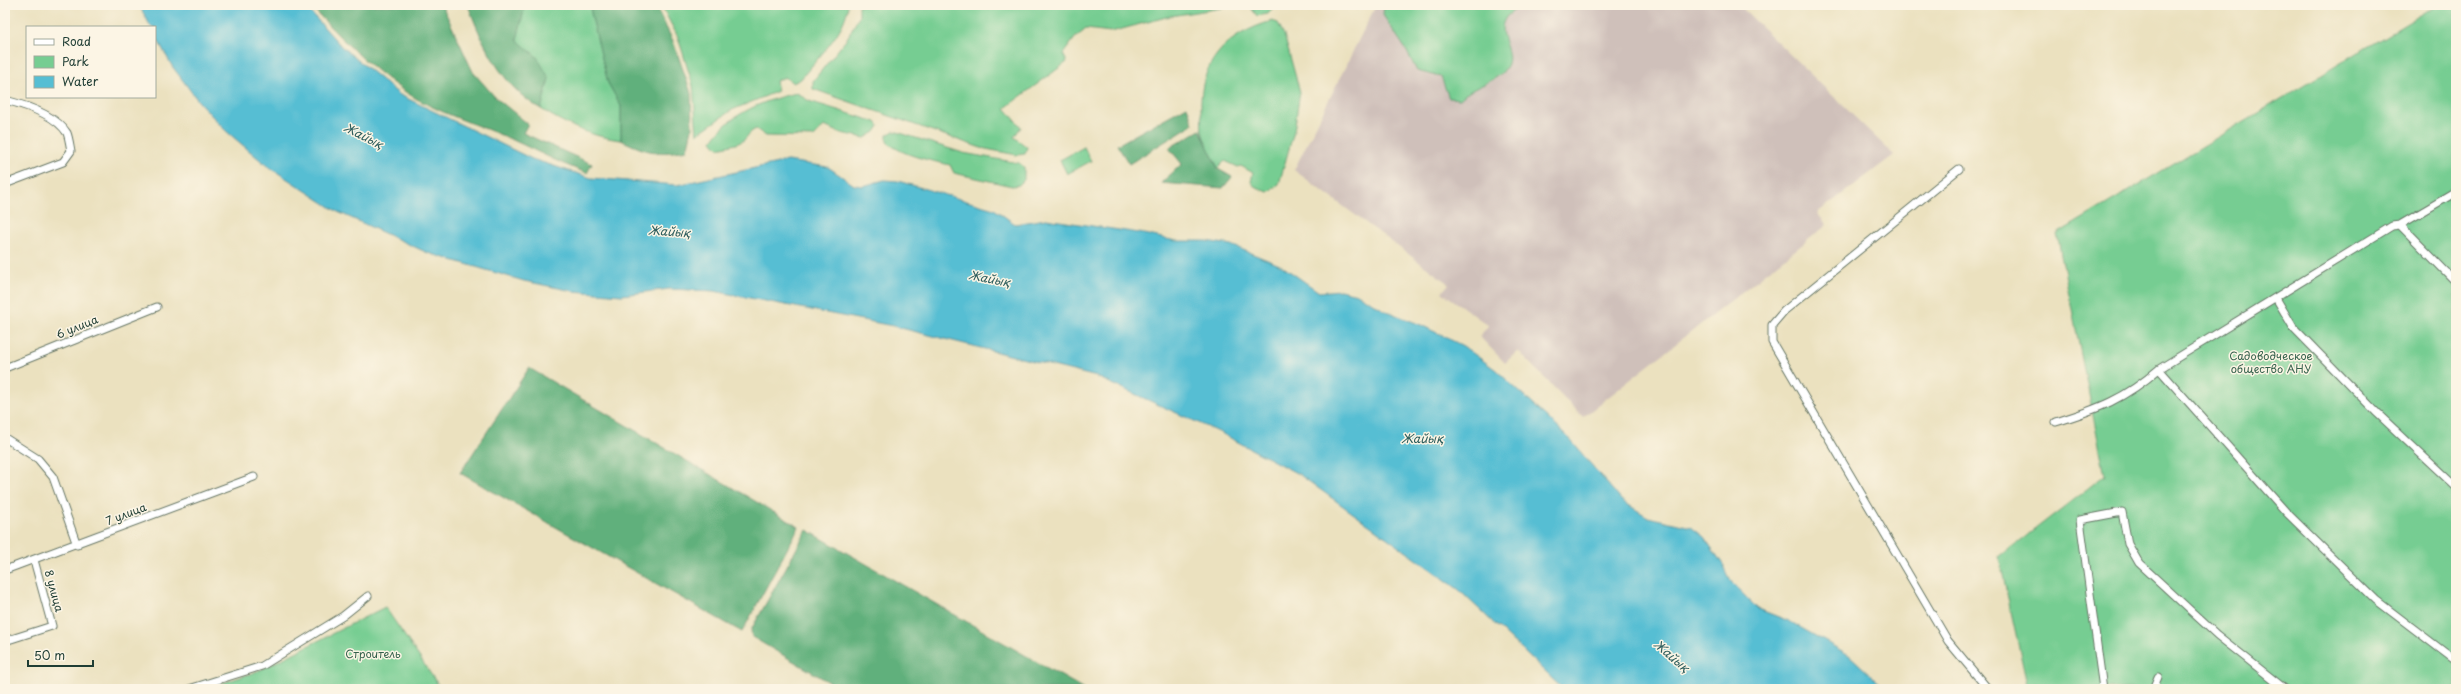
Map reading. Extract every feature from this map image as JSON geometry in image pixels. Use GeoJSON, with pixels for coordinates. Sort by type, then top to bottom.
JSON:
{"type":"FeatureCollection","features":[{"type":"Feature","properties":{"kind":"street"},"geometry":{"type":"LineString","coordinates":[[5,100],[27,106],[46,116],[67,133],[71,151],[63,162],[5,184]]}},
{"type":"Feature","properties":{"kind":"street"},"geometry":{"type":"LineString","coordinates":[[1959,169],[1784,311],[1772,325],[1772,342],[1948,641],[1988,689]]}},
{"type":"Feature","properties":{"kind":"street"},"geometry":{"type":"LineString","coordinates":[[2056,422],[2102,408],[2142,384],[2159,369],[2276,298],[2370,238],[2392,226],[2400,225],[2456,192]]}},
{"type":"Feature","properties":{"kind":"street"},"geometry":{"type":"LineString","coordinates":[[2400,225],[2456,282]]}},
{"type":"Feature","properties":{"kind":"street"},"geometry":{"type":"LineString","coordinates":[[2276,298],[2293,327],[2377,413],[2456,487]]}},
{"type":"Feature","properties":{"kind":"street","name":"6 улица"},"geometry":{"type":"LineString","coordinates":[[5,368],[157,307]]}},
{"type":"Feature","properties":{"kind":"street"},"geometry":{"type":"LineString","coordinates":[[2159,369],[2286,512],[2376,600],[2456,661]]}},
{"type":"Feature","properties":{"kind":"street"},"geometry":{"type":"LineString","coordinates":[[5,438],[38,459],[53,477],[77,545]]}},
{"type":"Feature","properties":{"kind":"street","name":"7 улица"},"geometry":{"type":"LineString","coordinates":[[5,570],[77,545],[254,477]]}},
{"type":"Feature","properties":{"kind":"street"},"geometry":{"type":"LineString","coordinates":[[2103,689],[2080,520],[2122,512],[2128,544],[2139,563],[2217,635],[2285,689]]}},
{"type":"Feature","properties":{"kind":"street","name":"8 улица"},"geometry":{"type":"LineString","coordinates":[[5,641],[52,626],[34,560]]}},
{"type":"Feature","properties":{"kind":"street"},"geometry":{"type":"LineString","coordinates":[[189,689],[262,666],[343,616],[368,596]]}},
{"type":"Feature","properties":{"kind":"street"},"geometry":{"type":"LineString","coordinates":[[2153,689],[2158,677]]}},
{"type":"Feature","properties":{"kind":"shaded area"},"geometry":{"type":"Polygon","coordinates":[[[1376,5],[1739,5],[1894,155],[1817,213],[1827,225],[1583,417],[1518,351],[1505,363],[1479,336],[1489,326],[1442,292],[1449,284],[1294,170],[1376,5]]]}},
{"type":"Feature","properties":{"kind":"green space"},"geometry":{"type":"Polygon","coordinates":[[[310,5],[442,5],[473,72],[495,97],[528,124],[523,133],[592,164],[587,173],[430,106],[417,99],[378,72],[343,40],[310,5]]]}},
{"type":"Feature","properties":{"kind":"green space"},"geometry":{"type":"Polygon","coordinates":[[[468,5],[525,5],[517,40],[537,57],[549,78],[541,109],[527,100],[505,77],[487,50],[468,5]]]}},
{"type":"Feature","properties":{"kind":"green space"},"geometry":{"type":"Polygon","coordinates":[[[525,5],[591,5],[591,13],[608,83],[621,106],[621,140],[590,133],[560,120],[541,109],[549,78],[517,40],[525,5]]]}},
{"type":"Feature","properties":{"kind":"green space"},"geometry":{"type":"Polygon","coordinates":[[[591,5],[655,5],[673,41],[691,93],[692,129],[687,150],[653,152],[621,140],[621,106],[608,83],[591,13],[591,5]]]}},
{"type":"Feature","properties":{"kind":"green space"},"geometry":{"type":"Polygon","coordinates":[[[661,5],[848,5],[842,25],[836,35],[801,79],[793,83],[785,77],[776,81],[778,91],[732,110],[697,134],[693,86],[678,37],[661,5]]]}},
{"type":"Feature","properties":{"kind":"green space"},"geometry":{"type":"Polygon","coordinates":[[[859,5],[1241,5],[1170,16],[1111,32],[1086,29],[1075,38],[1063,54],[1067,62],[1005,108],[1021,127],[1014,137],[1027,147],[1025,154],[1017,155],[981,148],[813,89],[813,81],[846,40],[859,17],[859,5]]]}},
{"type":"Feature","properties":{"kind":"green space"},"geometry":{"type":"Polygon","coordinates":[[[1249,5],[1275,5],[1268,14],[1257,16],[1249,5]]]}},
{"type":"Feature","properties":{"kind":"green space"},"geometry":{"type":"Polygon","coordinates":[[[1384,5],[1522,5],[1507,16],[1503,22],[1502,29],[1509,60],[1507,66],[1498,76],[1465,94],[1460,99],[1449,98],[1441,77],[1417,71],[1405,48],[1383,15],[1384,5]]]}},
{"type":"Feature","properties":{"kind":"green space","name":"Садоводческое общество АНУ"},"geometry":{"type":"Polygon","coordinates":[[[2437,5],[2456,5],[2456,689],[2028,689],[1999,557],[2105,475],[2057,234],[2437,5]]]}},
{"type":"Feature","properties":{"kind":"green space"},"geometry":{"type":"Polygon","coordinates":[[[1272,21],[1278,23],[1284,35],[1300,92],[1294,131],[1279,184],[1268,192],[1256,188],[1251,182],[1253,173],[1241,166],[1238,167],[1225,161],[1218,168],[1203,136],[1201,110],[1205,77],[1219,52],[1229,42],[1242,34],[1272,21]]]}},
{"type":"Feature","properties":{"kind":"green space"},"geometry":{"type":"Polygon","coordinates":[[[797,93],[809,101],[876,122],[879,126],[875,132],[865,138],[841,133],[824,126],[814,137],[766,136],[756,129],[739,143],[732,145],[718,148],[712,141],[719,131],[728,123],[749,109],[773,99],[797,93]]]}},
{"type":"Feature","properties":{"kind":"green space"},"geometry":{"type":"Polygon","coordinates":[[[1187,106],[1193,124],[1129,164],[1117,145],[1187,106]]]}},
{"type":"Feature","properties":{"kind":"green space"},"geometry":{"type":"Polygon","coordinates":[[[1200,130],[1218,169],[1232,177],[1223,188],[1161,183],[1182,164],[1169,148],[1200,130]]]}},
{"type":"Feature","properties":{"kind":"green space"},"geometry":{"type":"Polygon","coordinates":[[[894,131],[963,153],[1019,163],[1024,167],[1024,180],[1019,185],[1012,186],[954,173],[950,165],[917,157],[893,147],[887,142],[887,135],[894,131]]]}},
{"type":"Feature","properties":{"kind":"green space"},"geometry":{"type":"Polygon","coordinates":[[[1084,147],[1091,161],[1067,174],[1060,160],[1084,147]]]}},
{"type":"Feature","properties":{"kind":"green space"},"geometry":{"type":"Polygon","coordinates":[[[529,368],[799,527],[742,632],[460,473],[529,368]]]}},
{"type":"Feature","properties":{"kind":"green space"},"geometry":{"type":"Polygon","coordinates":[[[807,530],[1084,689],[841,689],[752,637],[751,630],[807,530]]]}},
{"type":"Feature","properties":{"kind":"green space","name":"Строитель"},"geometry":{"type":"Polygon","coordinates":[[[385,607],[441,689],[205,689],[258,671],[385,607]]]}},
{"type":"Feature","properties":{"kind":"water","name":"Жайық"},"geometry":{"type":"Polygon","coordinates":[[[139,5],[304,5],[342,47],[400,95],[532,159],[591,178],[677,185],[787,161],[828,167],[854,185],[863,186],[884,180],[898,181],[994,209],[1015,224],[1046,219],[1139,233],[1176,241],[1206,241],[1231,245],[1282,266],[1319,292],[1340,290],[1357,294],[1386,311],[1421,325],[1463,346],[1496,370],[1567,436],[1622,501],[1648,517],[1691,527],[1704,537],[1724,566],[1732,583],[1758,609],[1789,621],[1849,655],[1886,689],[1563,689],[1458,589],[1300,475],[1221,433],[1097,377],[893,326],[714,291],[669,289],[622,295],[573,291],[524,281],[428,253],[338,212],[266,165],[225,130],[199,102],[172,66],[156,37],[156,26],[150,26],[139,5]]]}}]}
